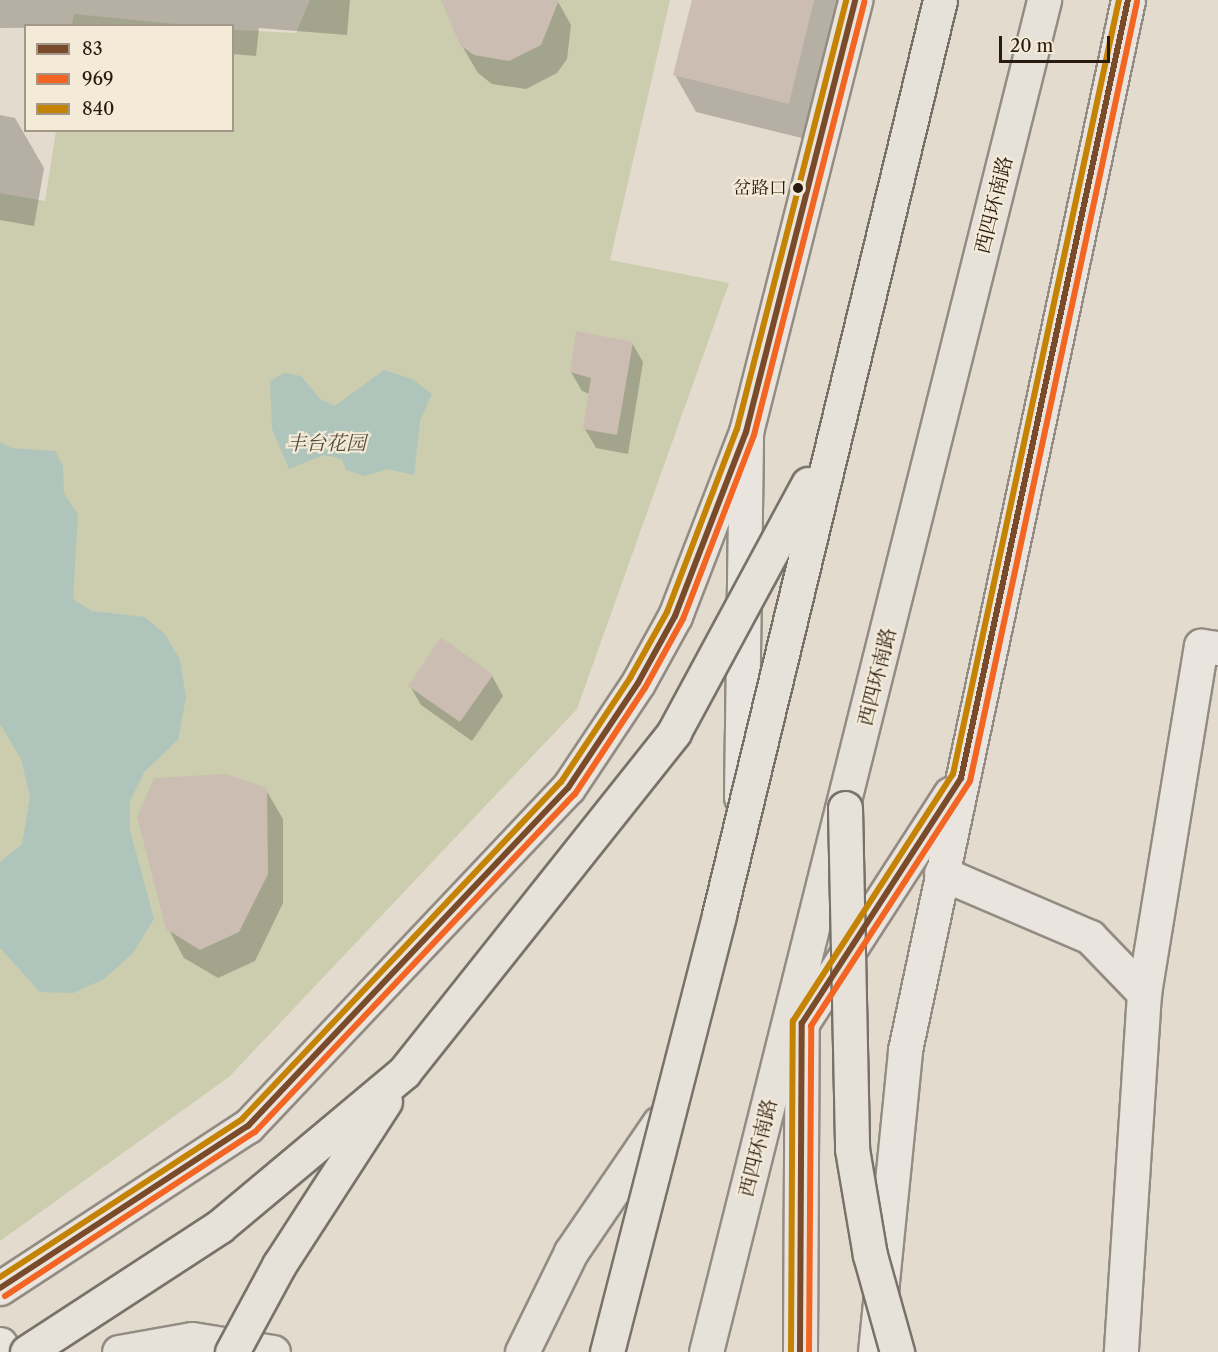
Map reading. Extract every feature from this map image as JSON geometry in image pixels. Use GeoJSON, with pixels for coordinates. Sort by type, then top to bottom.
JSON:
{"type":"FeatureCollection","features":[{"type":"Feature","properties":{"kind":"highway"},"geometry":{"type":"LineString","coordinates":[[607,1352],[719,915],[829,445],[940,0]]}},
{"type":"Feature","properties":{"kind":"highway","name":"西四环南路"},"geometry":{"type":"LineString","coordinates":[[706,1352],[845,808],[1045,0]]}},
{"type":"Feature","properties":{"kind":"highway"},"geometry":{"type":"LineString","coordinates":[[232,1352],[279,1265],[404,1072],[674,732],[829,445]]}},
{"type":"Feature","properties":{"kind":"highway"},"geometry":{"type":"LineString","coordinates":[[845,808],[852,1149],[870,1255],[897,1352]]}},
{"type":"Feature","properties":{"kind":"highway"},"geometry":{"type":"LineString","coordinates":[[27,1352],[220,1226],[404,1072]]}},
{"type":"Feature","properties":{"kind":"highway"},"geometry":{"type":"LineString","coordinates":[[522,1352],[571,1252],[659,1123]]}},
{"type":"Feature","properties":{"kind":"highway"},"geometry":{"type":"LineString","coordinates":[[121,1351],[192,1340],[273,1352]]}},
{"type":"Feature","properties":{"kind":"street"},"geometry":{"type":"LineString","coordinates":[[0,1288],[248,1126],[568,788],[638,683],[675,616],[746,432],[855,0]]}},
{"type":"Feature","properties":{"kind":"street"},"geometry":{"type":"LineString","coordinates":[[659,1123],[741,811],[940,0]]}},
{"type":"Feature","properties":{"kind":"street","name":"西四环南路"},"geometry":{"type":"LineString","coordinates":[[800,1352],[802,1023],[1045,0]]}},
{"type":"Feature","properties":{"kind":"street"},"geometry":{"type":"LineString","coordinates":[[875,1352],[905,1050],[1128,0]]}},
{"type":"Feature","properties":{"kind":"street"},"geometry":{"type":"LineString","coordinates":[[741,811],[746,432]]}},
{"type":"Feature","properties":{"kind":"street"},"geometry":{"type":"LineString","coordinates":[[1121,1352],[1144,993],[1202,645],[1218,648]]}},
{"type":"Feature","properties":{"kind":"street"},"geometry":{"type":"LineString","coordinates":[[802,1023],[961,778]]}},
{"type":"Feature","properties":{"kind":"street"},"geometry":{"type":"LineString","coordinates":[[942,873],[1090,937],[1144,993]]}},
{"type":"Feature","properties":{"kind":"street"},"geometry":{"type":"LineString","coordinates":[[0,1344],[4,1352]]}},
{"type":"Feature","properties":{"kind":"green space","name":"丰台花园"},"geometry":{"type":"Polygon","coordinates":[[[310,0],[670,0],[610,260],[729,283],[577,709],[229,1077],[0,1241],[0,193],[45,201],[56,132],[234,132],[234,30],[296,33],[310,0]]]}},
{"type":"Feature","properties":{"kind":"green space"},"geometry":{"type":"Polygon","coordinates":[[[74,14],[175,24],[72,24],[74,14]]]}},
{"type":"Feature","properties":{"kind":"shaded area"},"geometry":{"type":"Polygon","coordinates":[[[384,370],[412,379],[432,394],[420,421],[414,475],[387,469],[365,476],[346,470],[342,459],[324,455],[289,469],[272,429],[270,381],[284,373],[301,376],[320,399],[335,406],[384,370]]]}},
{"type":"Feature","properties":{"kind":"shaded area"},"geometry":{"type":"Polygon","coordinates":[[[0,442],[12,448],[55,451],[63,466],[64,493],[78,515],[73,599],[92,611],[145,617],[165,634],[180,660],[186,697],[178,740],[145,771],[130,801],[130,830],[154,919],[133,953],[104,979],[73,993],[40,992],[0,948],[0,862],[22,844],[30,797],[21,759],[0,724],[0,442]]]}},
{"type":"Feature","properties":{"kind":"building"},"geometry":{"type":"Polygon","coordinates":[[[441,0],[559,0],[541,45],[509,61],[474,55],[460,45],[441,0]]]}},
{"type":"Feature","properties":{"kind":"building"},"geometry":{"type":"Polygon","coordinates":[[[692,0],[814,0],[789,104],[673,75],[692,0]]]}},
{"type":"Feature","properties":{"kind":"building"},"geometry":{"type":"Polygon","coordinates":[[[576,331],[633,342],[617,435],[583,429],[591,378],[570,372],[576,331]]]}},
{"type":"Feature","properties":{"kind":"building"},"geometry":{"type":"Polygon","coordinates":[[[441,637],[493,675],[460,722],[408,686],[441,637]]]}},
{"type":"Feature","properties":{"kind":"building"},"geometry":{"type":"Polygon","coordinates":[[[226,774],[267,788],[268,874],[239,932],[200,950],[166,929],[137,817],[154,778],[226,774]]]}},
{"type":"Feature","properties":{"kind":"transit line","name":"840"},"geometry":{"type":"LineString","coordinates":[[0,1277],[242,1119],[561,782],[630,678],[667,612],[737,429],[846,0]]}},
{"type":"Feature","properties":{"kind":"transit line","name":"83"},"geometry":{"type":"LineString","coordinates":[[0,1288],[248,1126],[568,788],[638,683],[675,616],[746,432],[855,0]]}},
{"type":"Feature","properties":{"kind":"transit line","name":"840"},"geometry":{"type":"LineString","coordinates":[[791,1352],[793,1021],[953,774],[1119,0]]}},
{"type":"Feature","properties":{"kind":"transit line","name":"83"},"geometry":{"type":"LineString","coordinates":[[800,1352],[802,1023],[961,778],[1128,0]]}},
{"type":"Feature","properties":{"kind":"transit line","name":"969"},"geometry":{"type":"LineString","coordinates":[[5,1296],[255,1132],[575,794],[645,688],[683,619],[754,435],[864,2]]}},
{"type":"Feature","properties":{"kind":"transit line","name":"969"},"geometry":{"type":"LineString","coordinates":[[809,1352],[811,1026],[970,781],[1137,2]]}},
{"type":"Feature","properties":{"kind":"place","name":"岔路口"},"geometry":{"type":"Point","coordinates":[798,188]}}]}
